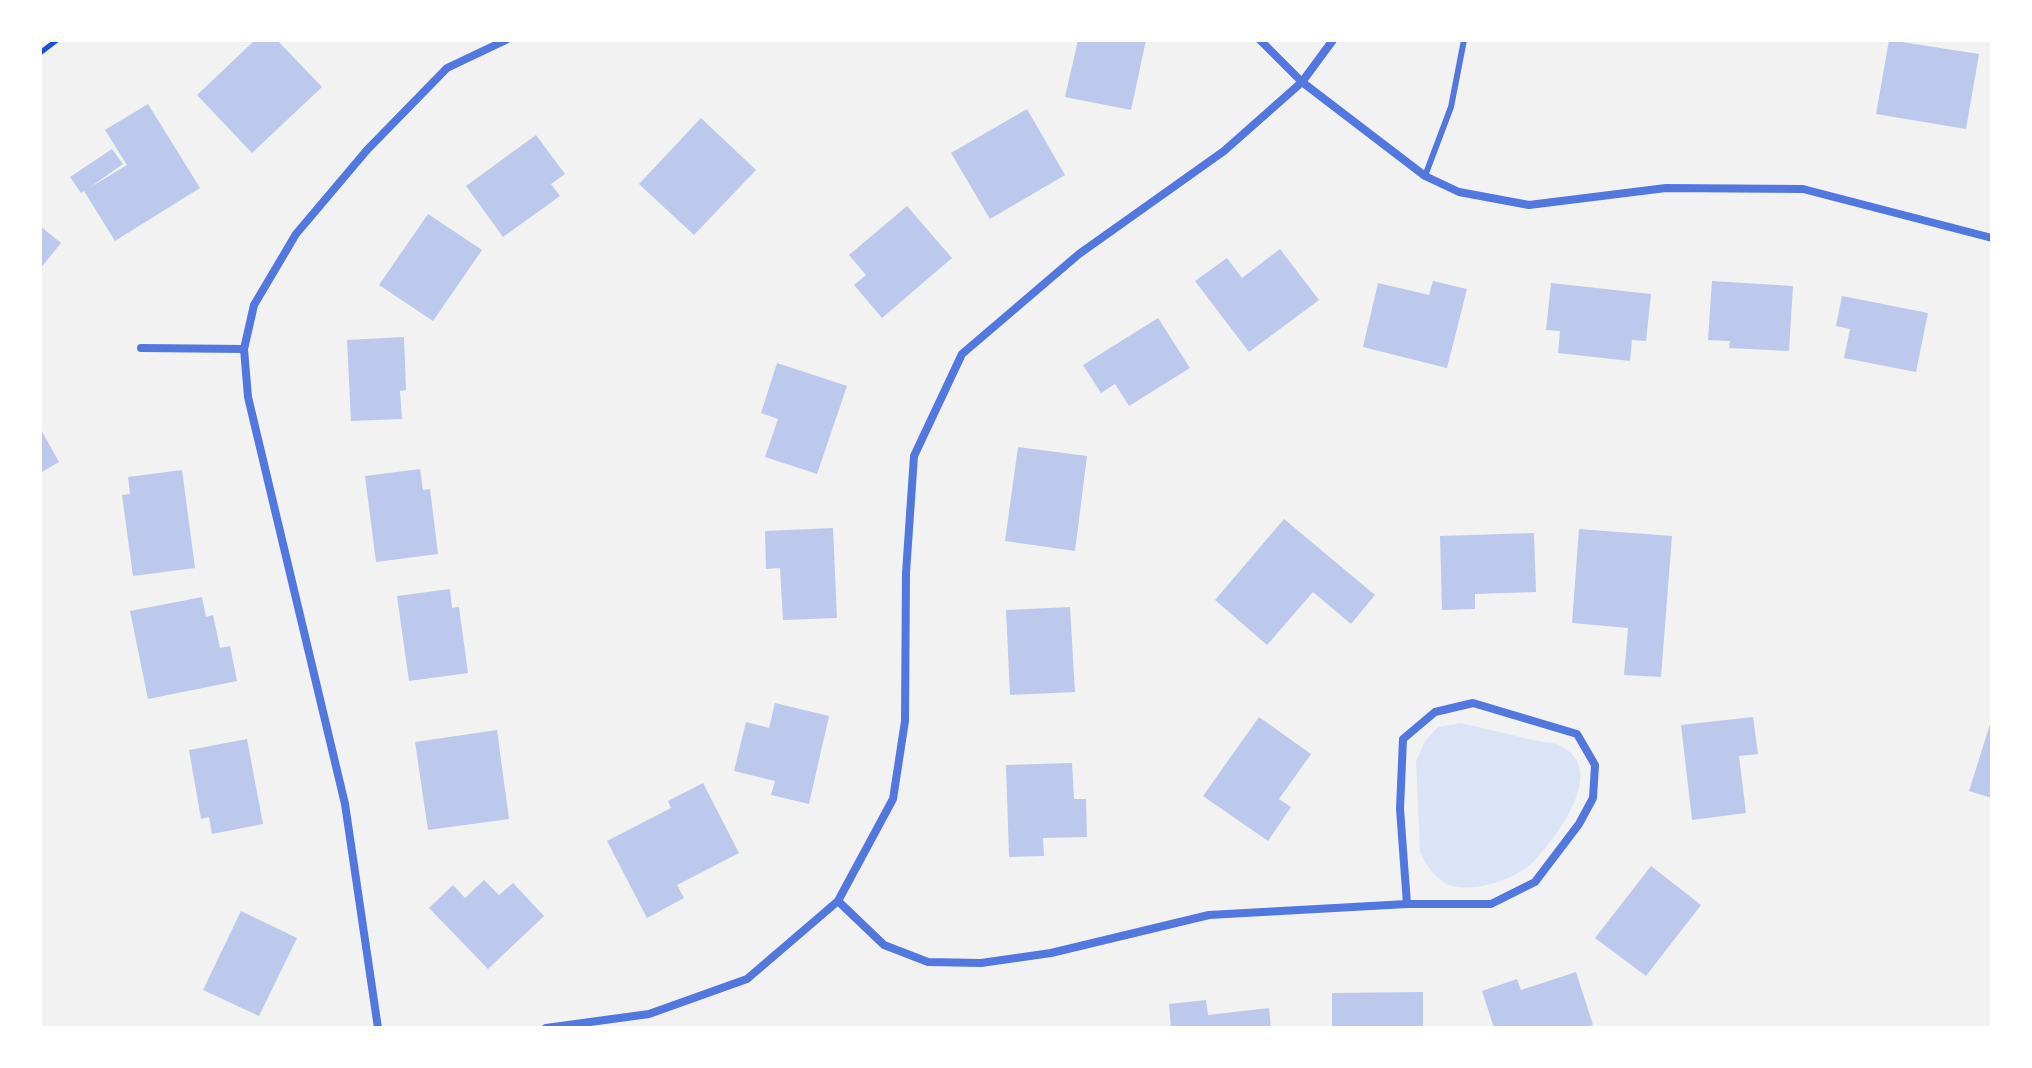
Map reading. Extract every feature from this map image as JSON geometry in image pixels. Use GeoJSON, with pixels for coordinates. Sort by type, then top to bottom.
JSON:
{"type":"FeatureCollection","features":[{"type":"Feature","properties":{"kind":"street"},"geometry":{"type":"LineString","coordinates":[[378,1028],[345,804],[307,633],[248,397],[244,349],[254,305],[296,234],[357,162],[447,68],[506,40]]}},
{"type":"Feature","properties":{"kind":"street"},"geometry":{"type":"LineString","coordinates":[[1260,40],[1302,82],[1425,176],[1459,192],[1529,205],[1666,188],[1803,189],[1992,238]]}},
{"type":"Feature","properties":{"kind":"street"},"geometry":{"type":"LineString","coordinates":[[546,1028],[649,1014],[747,979],[838,901],[893,799],[905,721],[906,573],[914,456],[962,354],[1079,254],[1224,151],[1302,82],[1333,40]]}},
{"type":"Feature","properties":{"kind":"street"},"geometry":{"type":"LineString","coordinates":[[141,348],[244,349]]}},
{"type":"Feature","properties":{"kind":"street"},"geometry":{"type":"LineString","coordinates":[[838,901],[884,945],[928,962],[981,963],[1051,953],[1209,915],[1407,904],[1491,904],[1535,882],[1579,824],[1593,798],[1595,765],[1577,734],[1473,703],[1435,712],[1403,739],[1400,809],[1407,904]]}},
{"type":"Feature","properties":{"kind":"lane"},"geometry":{"type":"LineString","coordinates":[[1425,176],[1451,107],[1464,40]]}},
{"type":"Feature","properties":{"kind":"path"},"geometry":{"type":"LineString","coordinates":[[40,53],[57,40]]}},
{"type":"Feature","properties":{"kind":"shaded area"},"geometry":{"type":"Polygon","coordinates":[[[1461,723],[1560,745],[1575,758],[1580,772],[1573,805],[1554,837],[1533,862],[1493,884],[1468,888],[1443,881],[1431,870],[1420,852],[1416,761],[1425,741],[1438,727],[1461,723]]]}},
{"type":"Feature","properties":{"kind":"building"},"geometry":{"type":"Polygon","coordinates":[[[255,40],[277,40],[322,87],[252,153],[197,95],[255,40]]]}},
{"type":"Feature","properties":{"kind":"building"},"geometry":{"type":"Polygon","coordinates":[[[1078,40],[1146,40],[1131,110],[1065,97],[1078,40]]]}},
{"type":"Feature","properties":{"kind":"building"},"geometry":{"type":"Polygon","coordinates":[[[1889,40],[1979,54],[1966,129],[1876,114],[1889,40]]]}},
{"type":"Feature","properties":{"kind":"building"},"geometry":{"type":"Polygon","coordinates":[[[148,104],[200,188],[115,241],[84,191],[81,193],[70,177],[112,149],[123,164],[89,188],[127,165],[105,130],[148,104]]]}},
{"type":"Feature","properties":{"kind":"building"},"geometry":{"type":"Polygon","coordinates":[[[1027,109],[1065,175],[990,219],[951,153],[1027,109]]]}},
{"type":"Feature","properties":{"kind":"building"},"geometry":{"type":"Polygon","coordinates":[[[701,118],[756,170],[694,235],[639,184],[701,118]]]}},
{"type":"Feature","properties":{"kind":"building"},"geometry":{"type":"Polygon","coordinates":[[[536,135],[565,174],[551,184],[560,196],[503,237],[466,186],[536,135]]]}},
{"type":"Feature","properties":{"kind":"building"},"geometry":{"type":"Polygon","coordinates":[[[907,206],[952,258],[882,318],[854,285],[866,275],[849,255],[907,206]]]}},
{"type":"Feature","properties":{"kind":"building"},"geometry":{"type":"Polygon","coordinates":[[[428,214],[482,250],[433,321],[379,285],[428,214]]]}},
{"type":"Feature","properties":{"kind":"building"},"geometry":{"type":"Polygon","coordinates":[[[40,226],[61,243],[40,269],[40,226]]]}},
{"type":"Feature","properties":{"kind":"building"},"geometry":{"type":"Polygon","coordinates":[[[1280,249],[1319,300],[1249,352],[1195,281],[1227,258],[1242,278],[1280,249]]]}},
{"type":"Feature","properties":{"kind":"building"},"geometry":{"type":"Polygon","coordinates":[[[1433,281],[1467,289],[1447,368],[1363,347],[1378,283],[1429,295],[1433,281]]]}},
{"type":"Feature","properties":{"kind":"building"},"geometry":{"type":"Polygon","coordinates":[[[1712,281],[1793,286],[1789,351],[1729,348],[1730,341],[1708,340],[1712,281]]]}},
{"type":"Feature","properties":{"kind":"building"},"geometry":{"type":"Polygon","coordinates":[[[1551,283],[1651,294],[1646,341],[1632,340],[1630,361],[1558,353],[1560,331],[1546,330],[1551,283]]]}},
{"type":"Feature","properties":{"kind":"building"},"geometry":{"type":"Polygon","coordinates":[[[1842,296],[1928,313],[1916,372],[1844,358],[1850,329],[1836,326],[1842,296]]]}},
{"type":"Feature","properties":{"kind":"building"},"geometry":{"type":"Polygon","coordinates":[[[1158,318],[1190,368],[1129,406],[1115,384],[1101,393],[1083,365],[1158,318]]]}},
{"type":"Feature","properties":{"kind":"building"},"geometry":{"type":"Polygon","coordinates":[[[404,337],[406,390],[400,391],[402,419],[351,421],[347,340],[404,337]]]}},
{"type":"Feature","properties":{"kind":"building"},"geometry":{"type":"Polygon","coordinates":[[[777,363],[847,386],[817,474],[765,457],[778,419],[761,413],[777,363]]]}},
{"type":"Feature","properties":{"kind":"building"},"geometry":{"type":"Polygon","coordinates":[[[40,428],[59,462],[40,473],[40,428]]]}},
{"type":"Feature","properties":{"kind":"building"},"geometry":{"type":"Polygon","coordinates":[[[1018,447],[1087,456],[1075,551],[1005,541],[1018,447]]]}},
{"type":"Feature","properties":{"kind":"building"},"geometry":{"type":"Polygon","coordinates":[[[420,469],[423,490],[430,489],[438,554],[376,562],[365,476],[420,469]]]}},
{"type":"Feature","properties":{"kind":"building"},"geometry":{"type":"Polygon","coordinates":[[[182,470],[195,568],[133,576],[122,495],[130,494],[128,477],[182,470]]]}},
{"type":"Feature","properties":{"kind":"building"},"geometry":{"type":"Polygon","coordinates":[[[1284,519],[1375,595],[1351,624],[1313,592],[1267,645],[1215,600],[1284,519]]]}},
{"type":"Feature","properties":{"kind":"building"},"geometry":{"type":"Polygon","coordinates":[[[833,528],[837,618],[783,620],[780,568],[766,569],[765,531],[833,528]]]}},
{"type":"Feature","properties":{"kind":"building"},"geometry":{"type":"Polygon","coordinates":[[[1579,529],[1672,536],[1661,677],[1624,675],[1628,628],[1572,623],[1579,529]]]}},
{"type":"Feature","properties":{"kind":"building"},"geometry":{"type":"Polygon","coordinates":[[[1534,533],[1536,592],[1475,594],[1475,609],[1442,610],[1440,536],[1534,533]]]}},
{"type":"Feature","properties":{"kind":"building"},"geometry":{"type":"Polygon","coordinates":[[[450,589],[452,608],[459,607],[468,673],[409,681],[397,596],[450,589]]]}},
{"type":"Feature","properties":{"kind":"building"},"geometry":{"type":"Polygon","coordinates":[[[202,597],[206,617],[213,615],[220,648],[230,646],[237,681],[148,699],[130,611],[202,597]]]}},
{"type":"Feature","properties":{"kind":"building"},"geometry":{"type":"Polygon","coordinates":[[[1070,607],[1075,692],[1010,695],[1006,610],[1070,607]]]}},
{"type":"Feature","properties":{"kind":"building"},"geometry":{"type":"Polygon","coordinates":[[[775,703],[829,716],[809,804],[771,795],[775,781],[734,771],[746,722],[769,728],[775,703]]]}},
{"type":"Feature","properties":{"kind":"building"},"geometry":{"type":"Polygon","coordinates":[[[1259,717],[1311,754],[1279,799],[1291,807],[1268,841],[1203,796],[1259,717]]]}},
{"type":"Feature","properties":{"kind":"building"},"geometry":{"type":"Polygon","coordinates":[[[1753,717],[1758,754],[1739,756],[1746,813],[1692,820],[1681,725],[1753,717]]]}},
{"type":"Feature","properties":{"kind":"building"},"geometry":{"type":"Polygon","coordinates":[[[1992,721],[1992,798],[1969,791],[1992,721]]]}},
{"type":"Feature","properties":{"kind":"building"},"geometry":{"type":"Polygon","coordinates":[[[497,730],[509,819],[428,830],[415,742],[497,730]]]}},
{"type":"Feature","properties":{"kind":"building"},"geometry":{"type":"Polygon","coordinates":[[[247,739],[263,824],[212,834],[209,817],[201,819],[189,750],[247,739]]]}},
{"type":"Feature","properties":{"kind":"building"},"geometry":{"type":"Polygon","coordinates":[[[1072,763],[1074,799],[1086,799],[1087,837],[1043,838],[1044,856],[1009,857],[1006,765],[1072,763]]]}},
{"type":"Feature","properties":{"kind":"building"},"geometry":{"type":"Polygon","coordinates":[[[703,783],[739,853],[677,885],[684,898],[647,918],[607,841],[671,808],[668,801],[703,783]]]}},
{"type":"Feature","properties":{"kind":"building"},"geometry":{"type":"Polygon","coordinates":[[[1651,866],[1701,905],[1646,976],[1595,938],[1651,866]]]}},
{"type":"Feature","properties":{"kind":"building"},"geometry":{"type":"Polygon","coordinates":[[[484,880],[499,895],[513,883],[544,916],[488,969],[429,908],[453,885],[465,898],[484,880]]]}},
{"type":"Feature","properties":{"kind":"building"},"geometry":{"type":"Polygon","coordinates":[[[241,911],[297,938],[259,1016],[203,990],[241,911]]]}},
{"type":"Feature","properties":{"kind":"building"},"geometry":{"type":"Polygon","coordinates":[[[1576,972],[1593,1025],[1582,1028],[1494,1028],[1482,991],[1517,979],[1521,990],[1576,972]]]}},
{"type":"Feature","properties":{"kind":"building"},"geometry":{"type":"Polygon","coordinates":[[[1423,992],[1423,1028],[1332,1028],[1332,993],[1423,992]]]}},
{"type":"Feature","properties":{"kind":"building"},"geometry":{"type":"Polygon","coordinates":[[[1206,1000],[1208,1015],[1269,1008],[1271,1028],[1171,1028],[1169,1004],[1206,1000]]]}}]}
